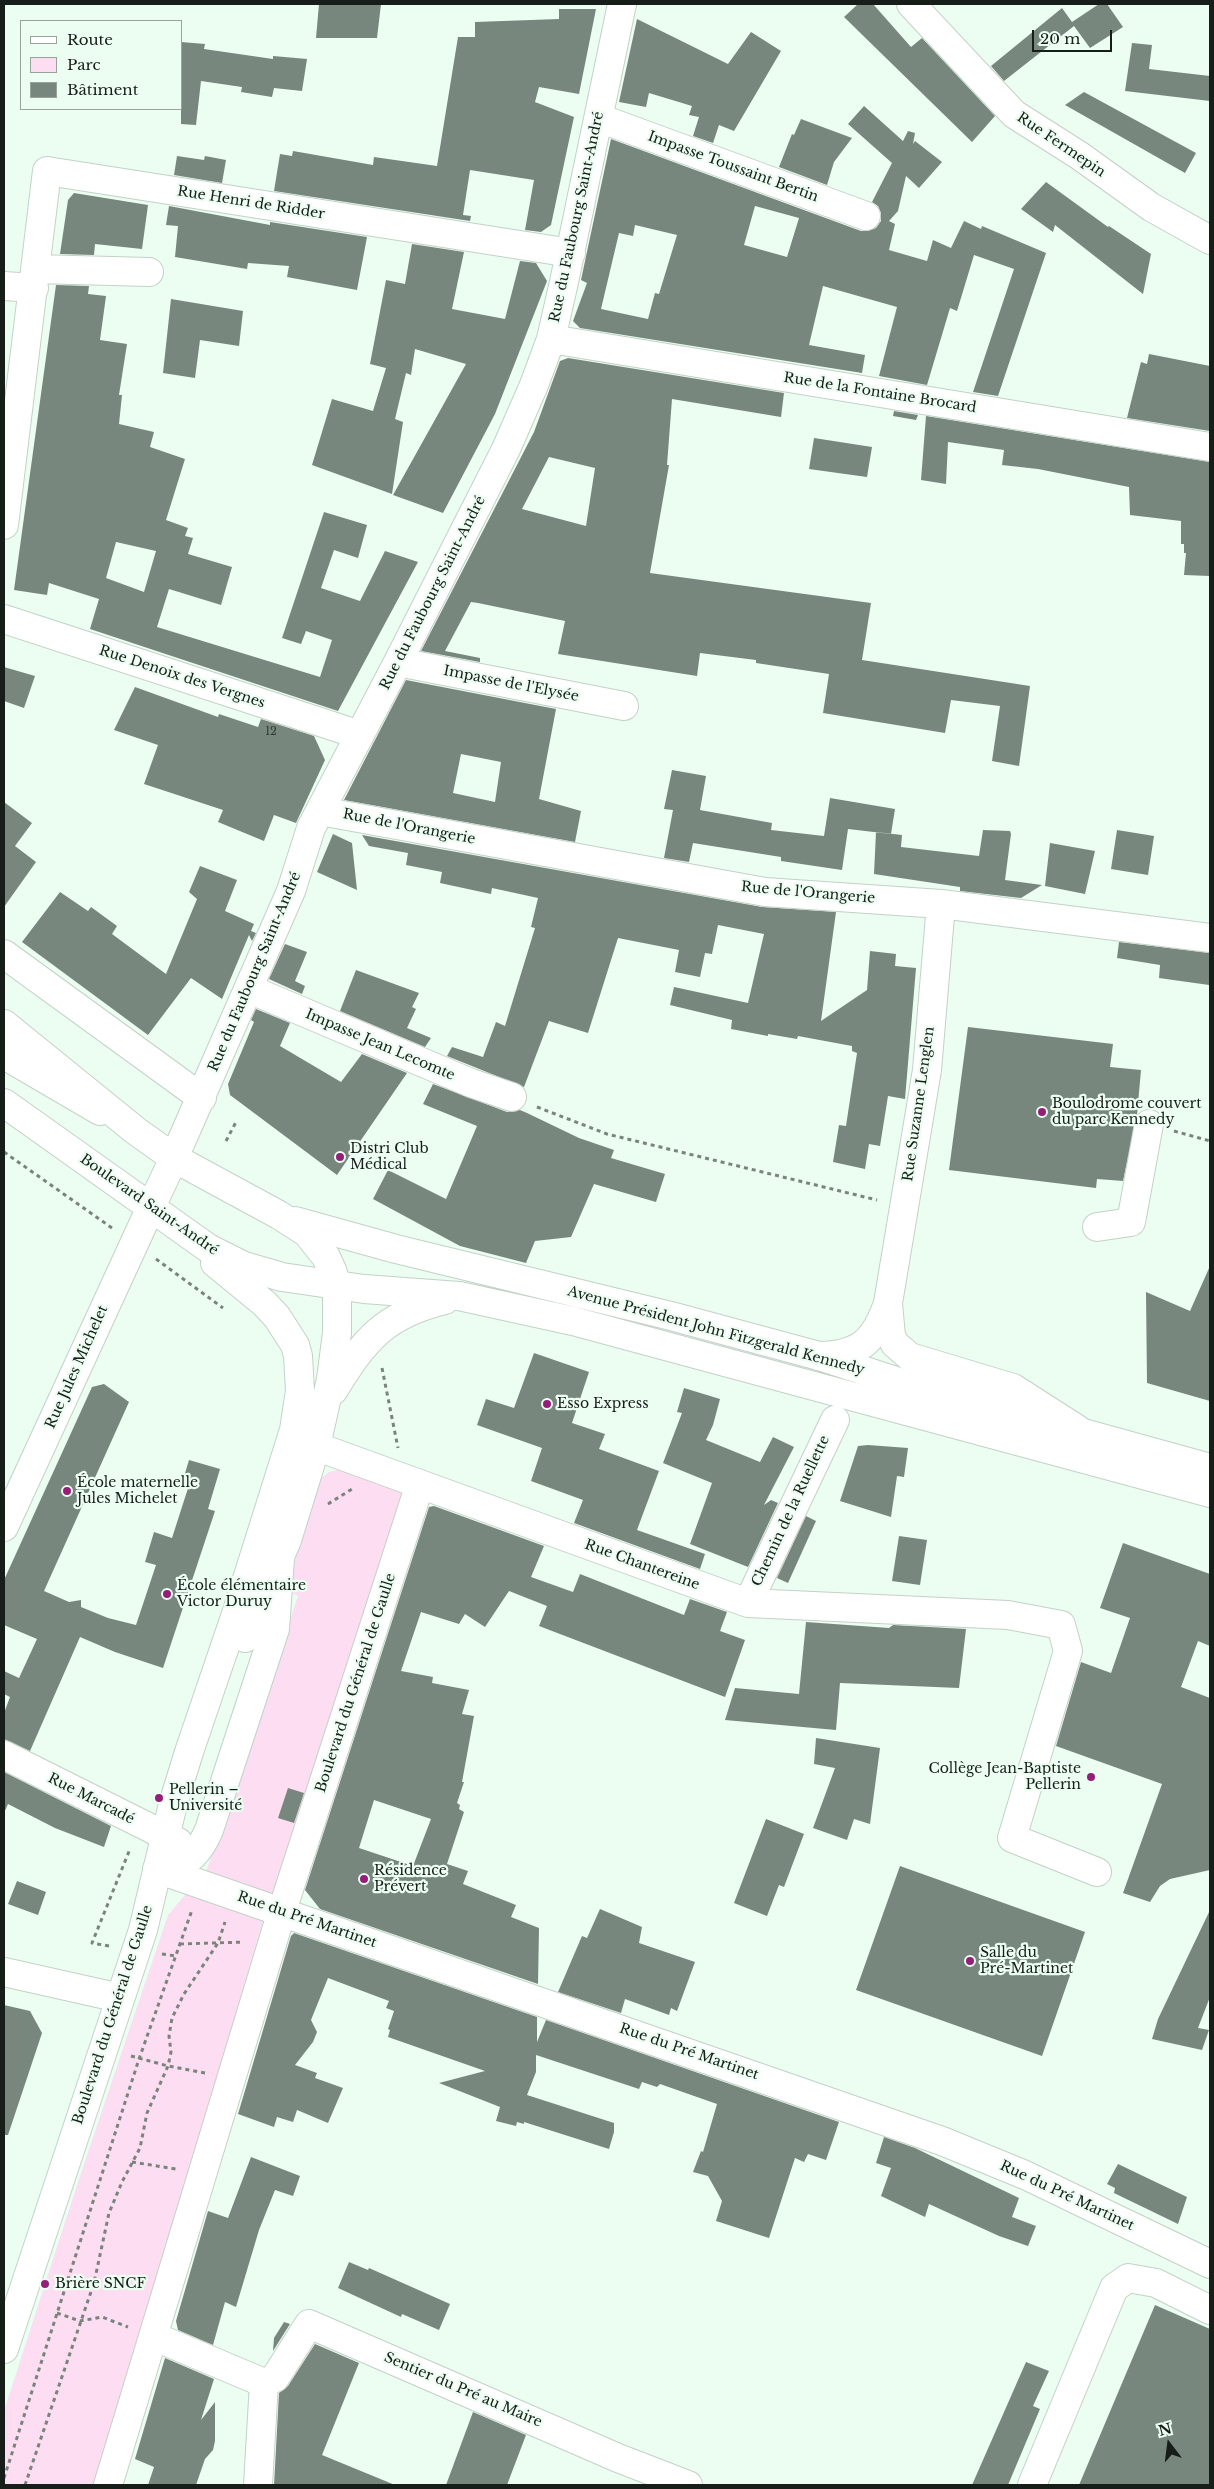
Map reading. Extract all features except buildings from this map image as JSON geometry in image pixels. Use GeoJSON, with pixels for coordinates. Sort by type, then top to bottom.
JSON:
{"type":"FeatureCollection","features":[{"type":"Feature","properties":{"kind":"street","name":"Rue du Faubourg Saint-André"},"geometry":{"type":"LineString","coordinates":[[151,1207],[202,1098],[291,891],[306,840],[506,450],[534,385],[551,338],[571,253],[622,4]]}},
{"type":"Feature","properties":{"kind":"street","name":"Rue Fermepin"},"geometry":{"type":"LineString","coordinates":[[911,4],[1014,114],[1080,156],[1151,207],[1210,240]]}},
{"type":"Feature","properties":{"kind":"street","name":"Impasse Toussaint Bertin"},"geometry":{"type":"LineString","coordinates":[[599,118],[866,216]]}},
{"type":"Feature","properties":{"kind":"street","name":"Rue Henri de Ridder"},"geometry":{"type":"LineString","coordinates":[[35,278],[47,171],[571,253]]}},
{"type":"Feature","properties":{"kind":"street"},"geometry":{"type":"LineString","coordinates":[[4,286],[35,278],[150,272]]}},
{"type":"Feature","properties":{"kind":"street"},"geometry":{"type":"LineString","coordinates":[[4,525],[35,278]]}},
{"type":"Feature","properties":{"kind":"street","name":"Rue de la Fontaine Brocard"},"geometry":{"type":"LineString","coordinates":[[551,338],[1210,447]]}},
{"type":"Feature","properties":{"kind":"street","name":"Rue Denoix des Vergnes"},"geometry":{"type":"LineString","coordinates":[[4,619],[360,735]]}},
{"type":"Feature","properties":{"kind":"street","name":"Impasse de l'Elysée"},"geometry":{"type":"LineString","coordinates":[[398,662],[624,706]]}},
{"type":"Feature","properties":{"kind":"street","name":"Rue de l'Orangerie"},"geometry":{"type":"LineString","coordinates":[[320,811],[765,892],[940,904],[1210,938]]}},
{"type":"Feature","properties":{"kind":"street","name":"Rue Suzanne Lenglen"},"geometry":{"type":"LineString","coordinates":[[819,1356],[848,1353],[869,1341],[876,1331],[888,1303],[927,1070],[940,904]]}},
{"type":"Feature","properties":{"kind":"street"},"geometry":{"type":"LineString","coordinates":[[4,954],[202,1098]]}},
{"type":"Feature","properties":{"kind":"street","name":"Impasse Jean Lecomte"},"geometry":{"type":"LineString","coordinates":[[249,989],[453,1076],[512,1097]]}},
{"type":"Feature","properties":{"kind":"street"},"geometry":{"type":"LineString","coordinates":[[4,1024],[136,1131],[174,1158],[279,1215],[307,1233],[316,1243],[329,1263],[337,1286],[337,1333],[326,1402]]}},
{"type":"Feature","properties":{"kind":"street"},"geometry":{"type":"LineString","coordinates":[[4,1031],[31,1047]]}},
{"type":"Feature","properties":{"kind":"street"},"geometry":{"type":"LineString","coordinates":[[4,1055],[136,1131]]}},
{"type":"Feature","properties":{"kind":"street","name":"Boulevard Saint-André"},"geometry":{"type":"LineString","coordinates":[[4,1103],[208,1248],[244,1266],[282,1277],[337,1286]]}},
{"type":"Feature","properties":{"kind":"street"},"geometry":{"type":"LineString","coordinates":[[1097,1227],[1131,1222],[1149,1124]]}},
{"type":"Feature","properties":{"kind":"street","name":"Rue Jules Michelet"},"geometry":{"type":"LineString","coordinates":[[4,1527],[151,1207]]}},
{"type":"Feature","properties":{"kind":"street","name":"Avenue Président John Fitzgerald Kennedy"},"geometry":{"type":"LineString","coordinates":[[279,1215],[396,1249],[670,1316],[819,1356],[899,1382],[1210,1468]]}},
{"type":"Feature","properties":{"kind":"street"},"geometry":{"type":"LineString","coordinates":[[162,1871],[240,1650],[297,1512],[304,1442],[298,1356],[295,1345],[277,1317],[265,1304],[213,1261],[182,1230]]}},
{"type":"Feature","properties":{"kind":"street","name":"Avenue Président John Fitzgerald Kennedy"},"geometry":{"type":"LineString","coordinates":[[337,1286],[458,1296],[504,1305],[635,1338],[1210,1493]]}},
{"type":"Feature","properties":{"kind":"street"},"geometry":{"type":"LineString","coordinates":[[172,1839],[189,1752],[240,1602],[304,1442],[326,1402],[359,1351],[382,1327],[399,1315],[458,1296]]}},
{"type":"Feature","properties":{"kind":"street","name":"Rue Suzanne Lenglen"},"geometry":{"type":"LineString","coordinates":[[888,1303],[891,1336],[895,1344],[910,1357],[1013,1388],[1086,1434]]}},
{"type":"Feature","properties":{"kind":"street","name":"Chemin de la Ruellette"},"geometry":{"type":"LineString","coordinates":[[748,1603],[835,1420]]}},
{"type":"Feature","properties":{"kind":"street","name":"Rue Chantereine"},"geometry":{"type":"LineString","coordinates":[[304,1442],[748,1603],[1008,1615],[1062,1625],[1068,1651],[1012,1838],[1097,1872]]}},
{"type":"Feature","properties":{"kind":"street","name":"Boulevard du Général de Gaulle"},"geometry":{"type":"LineString","coordinates":[[108,2485],[412,1481]]}},
{"type":"Feature","properties":{"kind":"street"},"geometry":{"type":"LineString","coordinates":[[162,1871],[182,1866],[203,1845],[210,1830],[271,1644],[278,1615],[280,1557]]}},
{"type":"Feature","properties":{"kind":"street","name":"Rue Marcadé"},"geometry":{"type":"LineString","coordinates":[[4,1755],[172,1839]]}},
{"type":"Feature","properties":{"kind":"street","name":"Boulevard du Général de Gaulle"},"geometry":{"type":"LineString","coordinates":[[4,2349],[162,1871]]}},
{"type":"Feature","properties":{"kind":"street","name":"Rue du Pré Martinet"},"geometry":{"type":"LineString","coordinates":[[162,1871],[942,2141],[1025,2175],[1210,2264]]}},
{"type":"Feature","properties":{"kind":"street"},"geometry":{"type":"LineString","coordinates":[[4,1972],[120,1998]]}},
{"type":"Feature","properties":{"kind":"street"},"geometry":{"type":"LineString","coordinates":[[1032,2485],[1114,2288],[1128,2278],[1156,2283],[1210,2310]]}},
{"type":"Feature","properties":{"kind":"street","name":"Sentier du Pré au Maire"},"geometry":{"type":"LineString","coordinates":[[264,2383],[275,2378],[309,2324],[618,2458],[688,2485]]}},
{"type":"Feature","properties":{"kind":"street"},"geometry":{"type":"LineString","coordinates":[[153,2336],[264,2383],[258,2485]]}},
{"type":"Feature","properties":{"kind":"path"},"geometry":{"type":"LineString","coordinates":[[512,1097],[580,1126],[608,1134],[905,1206]]}},
{"type":"Feature","properties":{"kind":"path"},"geometry":{"type":"LineString","coordinates":[[226,1141],[236,1122]]}},
{"type":"Feature","properties":{"kind":"path"},"geometry":{"type":"LineString","coordinates":[[1149,1124],[1210,1141]]}},
{"type":"Feature","properties":{"kind":"path"},"geometry":{"type":"LineString","coordinates":[[4,1152],[230,1313]]}},
{"type":"Feature","properties":{"kind":"path"},"geometry":{"type":"LineString","coordinates":[[381,1360],[412,1481]]}},
{"type":"Feature","properties":{"kind":"path"},"geometry":{"type":"LineString","coordinates":[[140,1823],[92,1943],[139,1940],[176,1956]]}},
{"type":"Feature","properties":{"kind":"path"},"geometry":{"type":"LineString","coordinates":[[25,2485],[94,2283],[109,2213],[122,2182],[140,2148],[146,2113],[168,2066],[171,2052],[169,2036],[172,2018],[184,1994],[218,1943],[228,1914]]}},
{"type":"Feature","properties":{"kind":"path"},"geometry":{"type":"LineString","coordinates":[[180,1944],[273,1941]]}},
{"type":"Feature","properties":{"kind":"path"},"geometry":{"type":"LineString","coordinates":[[4,2478],[139,2058],[168,2066],[232,2077]]}},
{"type":"Feature","properties":{"kind":"path"},"geometry":{"type":"LineString","coordinates":[[132,2162],[203,2174]]}},
{"type":"Feature","properties":{"kind":"path"},"geometry":{"type":"LineString","coordinates":[[57,2312],[80,2321],[102,2317],[153,2336]]}},
{"type":"Feature","properties":{"kind":"green space"},"geometry":{"type":"Polygon","coordinates":[[[347,1468],[404,1490],[260,1931],[96,2485],[4,2485],[4,2411],[78,2182],[168,1915],[207,1869],[298,1596],[286,1590],[319,1480],[329,1472],[347,1468]]]}},
{"type":"Feature","properties":{"kind":"place","name":"Boulodrome couvert du parc Kennedy"},"geometry":{"type":"Point","coordinates":[1042,1112]}},
{"type":"Feature","properties":{"kind":"place","name":"Distri Club Médical"},"geometry":{"type":"Point","coordinates":[340,1157]}},
{"type":"Feature","properties":{"kind":"place","name":"Esso Express"},"geometry":{"type":"Point","coordinates":[547,1404]}},
{"type":"Feature","properties":{"kind":"place","name":"École maternelle Jules Michelet"},"geometry":{"type":"Point","coordinates":[67,1491]}},
{"type":"Feature","properties":{"kind":"place","name":"École élémentaire Victor Duruy"},"geometry":{"type":"Point","coordinates":[167,1594]}},
{"type":"Feature","properties":{"kind":"place","name":"Collège Jean-Baptiste Pellerin"},"geometry":{"type":"Point","coordinates":[1091,1777]}},
{"type":"Feature","properties":{"kind":"place","name":"Pellerin – Université"},"geometry":{"type":"Point","coordinates":[159,1798]}},
{"type":"Feature","properties":{"kind":"place","name":"Résidence Prévert"},"geometry":{"type":"Point","coordinates":[364,1879]}},
{"type":"Feature","properties":{"kind":"place","name":"Salle du Pré-Martinet"},"geometry":{"type":"Point","coordinates":[970,1961]}},
{"type":"Feature","properties":{"kind":"place","name":"Brière SNCF"},"geometry":{"type":"Point","coordinates":[45,2284]}}]}
